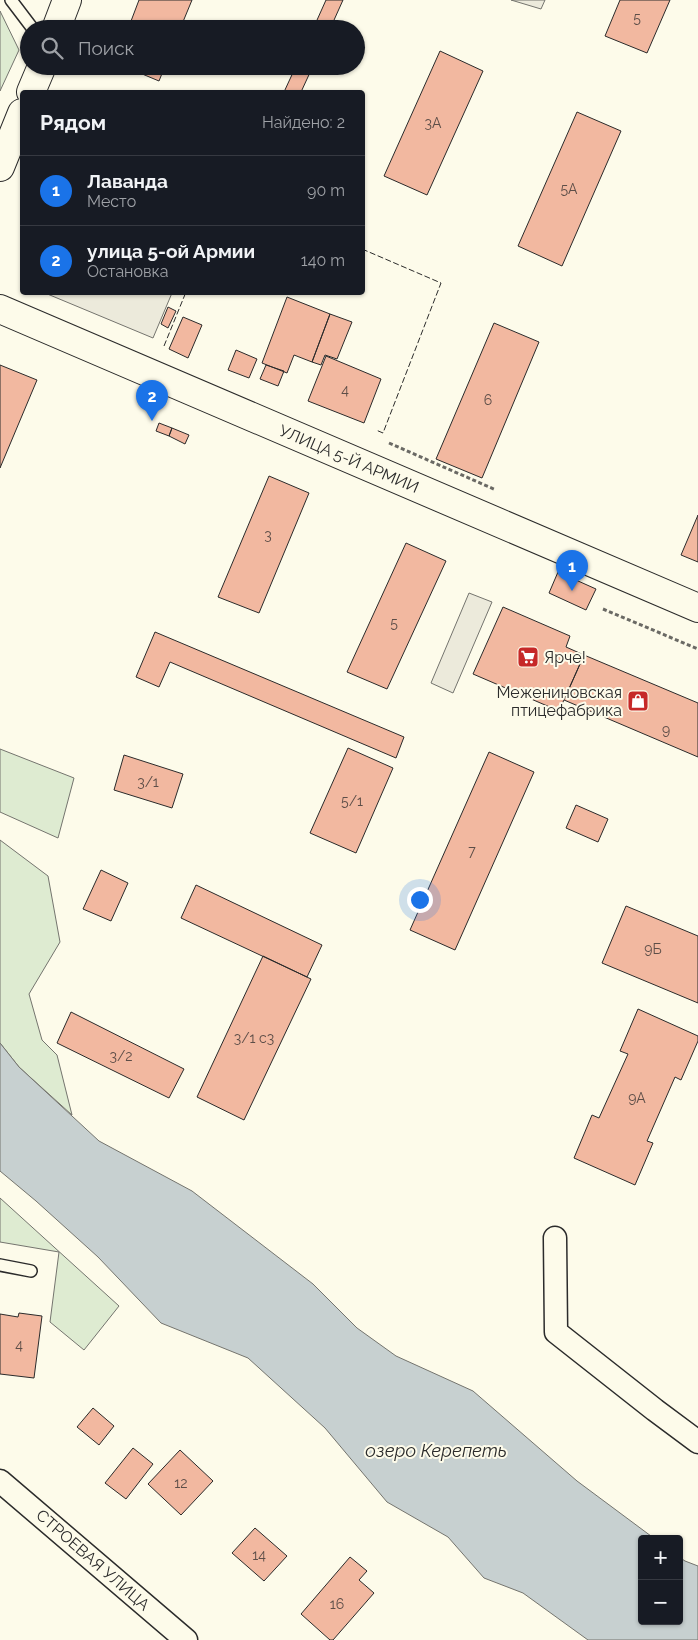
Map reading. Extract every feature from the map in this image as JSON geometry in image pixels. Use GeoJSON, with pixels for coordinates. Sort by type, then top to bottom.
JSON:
{"type":"FeatureCollection","features":[{"type":"Feature","properties":{"kind":"main road"},"geometry":{"type":"LineString","coordinates":[[59,20],[67,0]]}},
{"type":"Feature","properties":{"kind":"main road"},"geometry":{"type":"LineString","coordinates":[[32,90],[38,75]]}},
{"type":"Feature","properties":{"kind":"main road"},"geometry":{"type":"LineString","coordinates":[[0,167],[20,117]]}},
{"type":"Feature","properties":{"kind":"main road","name":"УЛИЦА 5-Й АРМИИ"},"geometry":{"type":"LineString","coordinates":[[0,309],[698,608]]}},
{"type":"Feature","properties":{"kind":"street"},"geometry":{"type":"LineString","coordinates":[[554,1238],[556,1332],[698,1442]]}},
{"type":"Feature","properties":{"kind":"street","name":"СТРОЕВАЯ УЛИЦА"},"geometry":{"type":"LineString","coordinates":[[0,1481],[186,1640]]}},
{"type":"Feature","properties":{"kind":"lane"},"geometry":{"type":"LineString","coordinates":[[10,0],[26,20]]}},
{"type":"Feature","properties":{"kind":"lane"},"geometry":{"type":"LineString","coordinates":[[0,1265],[31,1271]]}},
{"type":"Feature","properties":{"kind":"path"},"geometry":{"type":"LineString","coordinates":[[603,609],[698,649]]}},
{"type":"Feature","properties":{"kind":"green space"},"geometry":{"type":"Polygon","coordinates":[[[0,11],[19,50],[0,91],[0,11]]]}},
{"type":"Feature","properties":{"kind":"green space"},"geometry":{"type":"Polygon","coordinates":[[[0,749],[74,778],[58,838],[0,812],[0,749]]]}},
{"type":"Feature","properties":{"kind":"green space"},"geometry":{"type":"Polygon","coordinates":[[[0,840],[48,876],[60,942],[29,994],[42,1040],[57,1055],[72,1115],[19,1067],[0,1043],[0,840]]]}},
{"type":"Feature","properties":{"kind":"green space"},"geometry":{"type":"Polygon","coordinates":[[[0,1198],[119,1306],[84,1350],[50,1322],[59,1252],[0,1242],[0,1198]]]}},
{"type":"Feature","properties":{"kind":"shaded area"},"geometry":{"type":"Polygon","coordinates":[[[511,0],[545,0],[541,9],[511,0]]]}},
{"type":"Feature","properties":{"kind":"shaded area"},"geometry":{"type":"Polygon","coordinates":[[[50,295],[171,295],[153,338],[50,295]]]}},
{"type":"Feature","properties":{"kind":"shaded area"},"geometry":{"type":"Polygon","coordinates":[[[469,593],[492,602],[453,693],[431,683],[469,593]]]}},
{"type":"Feature","properties":{"kind":"water","name":"озеро Керепеть"},"geometry":{"type":"Polygon","coordinates":[[[0,1043],[19,1067],[99,1141],[192,1191],[313,1284],[357,1328],[396,1356],[473,1391],[577,1481],[650,1535],[638,1535],[638,1625],[683,1625],[683,1560],[698,1566],[698,1640],[588,1640],[523,1593],[484,1578],[448,1537],[387,1502],[325,1428],[248,1358],[161,1323],[98,1257],[0,1171],[0,1043]]]}},
{"type":"Feature","properties":{"kind":"building"},"geometry":{"type":"Polygon","coordinates":[[[139,0],[192,0],[184,20],[131,20],[139,0]]]}},
{"type":"Feature","properties":{"kind":"building"},"geometry":{"type":"Polygon","coordinates":[[[326,0],[343,0],[334,20],[317,20],[326,0]]]}},
{"type":"Feature","properties":{"kind":"building"},"geometry":{"type":"Polygon","coordinates":[[[620,0],[670,0],[647,53],[605,36],[620,0]]]}},
{"type":"Feature","properties":{"kind":"building"},"geometry":{"type":"Polygon","coordinates":[[[440,51],[483,71],[427,195],[384,176],[440,51]]]}},
{"type":"Feature","properties":{"kind":"building"},"geometry":{"type":"Polygon","coordinates":[[[145,75],[161,75],[159,81],[145,75]]]}},
{"type":"Feature","properties":{"kind":"building"},"geometry":{"type":"Polygon","coordinates":[[[292,75],[309,75],[302,90],[285,90],[292,75]]]}},
{"type":"Feature","properties":{"kind":"building"},"geometry":{"type":"Polygon","coordinates":[[[577,112],[621,131],[562,266],[518,246],[577,112]]]}},
{"type":"Feature","properties":{"kind":"building"},"geometry":{"type":"Polygon","coordinates":[[[287,297],[330,314],[312,362],[294,355],[287,373],[262,363],[287,297]]]}},
{"type":"Feature","properties":{"kind":"building"},"geometry":{"type":"Polygon","coordinates":[[[168,307],[176,311],[168,328],[161,324],[168,307]]]}},
{"type":"Feature","properties":{"kind":"building"},"geometry":{"type":"Polygon","coordinates":[[[330,314],[352,322],[337,359],[325,355],[321,365],[312,362],[330,314]]]}},
{"type":"Feature","properties":{"kind":"building"},"geometry":{"type":"Polygon","coordinates":[[[183,317],[202,325],[188,358],[169,349],[183,317]]]}},
{"type":"Feature","properties":{"kind":"building"},"geometry":{"type":"Polygon","coordinates":[[[494,323],[539,342],[482,478],[436,459],[494,323]]]}},
{"type":"Feature","properties":{"kind":"building"},"geometry":{"type":"Polygon","coordinates":[[[236,350],[257,359],[249,378],[228,370],[236,350]]]}},
{"type":"Feature","properties":{"kind":"building"},"geometry":{"type":"Polygon","coordinates":[[[326,356],[381,379],[364,423],[308,401],[326,356]]]}},
{"type":"Feature","properties":{"kind":"building"},"geometry":{"type":"Polygon","coordinates":[[[0,365],[37,380],[0,468],[0,365]]]}},
{"type":"Feature","properties":{"kind":"building"},"geometry":{"type":"Polygon","coordinates":[[[266,365],[284,371],[278,386],[260,379],[266,365]]]}},
{"type":"Feature","properties":{"kind":"building"},"geometry":{"type":"Polygon","coordinates":[[[159,423],[172,428],[169,436],[156,431],[159,423]]]}},
{"type":"Feature","properties":{"kind":"building"},"geometry":{"type":"Polygon","coordinates":[[[172,428],[189,435],[185,444],[169,436],[172,428]]]}},
{"type":"Feature","properties":{"kind":"building"},"geometry":{"type":"Polygon","coordinates":[[[269,476],[309,493],[259,613],[218,597],[269,476]]]}},
{"type":"Feature","properties":{"kind":"building"},"geometry":{"type":"Polygon","coordinates":[[[698,515],[698,562],[681,555],[698,515]]]}},
{"type":"Feature","properties":{"kind":"building"},"geometry":{"type":"Polygon","coordinates":[[[406,543],[446,561],[387,689],[347,672],[406,543]]]}},
{"type":"Feature","properties":{"kind":"building"},"geometry":{"type":"Polygon","coordinates":[[[558,572],[596,589],[586,610],[549,593],[558,572]]]}},
{"type":"Feature","properties":{"kind":"building"},"geometry":{"type":"Polygon","coordinates":[[[503,607],[570,636],[566,647],[584,655],[559,711],[473,674],[503,607]]]}},
{"type":"Feature","properties":{"kind":"building"},"geometry":{"type":"Polygon","coordinates":[[[155,632],[404,737],[396,758],[170,662],[159,687],[136,677],[155,632]]]}},
{"type":"Feature","properties":{"kind":"building"},"geometry":{"type":"Polygon","coordinates":[[[584,655],[698,703],[698,757],[564,700],[584,655]]]}},
{"type":"Feature","properties":{"kind":"building"},"geometry":{"type":"Polygon","coordinates":[[[348,748],[393,768],[356,853],[310,833],[348,748]]]}},
{"type":"Feature","properties":{"kind":"building"},"geometry":{"type":"Polygon","coordinates":[[[489,752],[534,772],[455,950],[410,930],[489,752]]]}},
{"type":"Feature","properties":{"kind":"building"},"geometry":{"type":"Polygon","coordinates":[[[124,755],[183,774],[172,808],[114,790],[124,755]]]}},
{"type":"Feature","properties":{"kind":"building"},"geometry":{"type":"Polygon","coordinates":[[[576,805],[608,819],[598,842],[566,828],[576,805]]]}},
{"type":"Feature","properties":{"kind":"building"},"geometry":{"type":"Polygon","coordinates":[[[101,870],[128,883],[111,921],[83,909],[101,870]]]}},
{"type":"Feature","properties":{"kind":"building"},"geometry":{"type":"Polygon","coordinates":[[[196,885],[322,945],[307,977],[181,918],[196,885]]]}},
{"type":"Feature","properties":{"kind":"building"},"geometry":{"type":"Polygon","coordinates":[[[626,906],[698,936],[698,1003],[602,963],[626,906]]]}},
{"type":"Feature","properties":{"kind":"building"},"geometry":{"type":"Polygon","coordinates":[[[263,956],[311,979],[244,1120],[197,1097],[263,956]]]}},
{"type":"Feature","properties":{"kind":"building"},"geometry":{"type":"Polygon","coordinates":[[[638,1009],[698,1036],[698,1041],[681,1080],[675,1077],[647,1141],[653,1143],[635,1185],[574,1158],[592,1115],[599,1118],[628,1054],[620,1051],[638,1009]]]}},
{"type":"Feature","properties":{"kind":"building"},"geometry":{"type":"Polygon","coordinates":[[[71,1012],[184,1069],[169,1098],[57,1043],[71,1012]]]}},
{"type":"Feature","properties":{"kind":"building"},"geometry":{"type":"Polygon","coordinates":[[[19,1313],[42,1316],[34,1378],[0,1374],[0,1314],[18,1317],[19,1313]]]}},
{"type":"Feature","properties":{"kind":"building"},"geometry":{"type":"Polygon","coordinates":[[[93,1408],[114,1426],[99,1445],[77,1427],[93,1408]]]}},
{"type":"Feature","properties":{"kind":"building"},"geometry":{"type":"Polygon","coordinates":[[[133,1448],[153,1464],[126,1499],[105,1483],[133,1448]]]}},
{"type":"Feature","properties":{"kind":"building"},"geometry":{"type":"Polygon","coordinates":[[[180,1450],[213,1481],[181,1515],[148,1484],[180,1450]]]}},
{"type":"Feature","properties":{"kind":"building"},"geometry":{"type":"Polygon","coordinates":[[[255,1528],[287,1556],[264,1581],[232,1553],[255,1528]]]}},
{"type":"Feature","properties":{"kind":"building"},"geometry":{"type":"Polygon","coordinates":[[[350,1557],[367,1571],[359,1580],[374,1593],[333,1640],[330,1640],[301,1614],[350,1557]]]}},
{"type":"Feature","properties":{"kind":"fence"},"geometry":{"type":"LineString","coordinates":[[365,250],[441,283],[383,433],[376,430]]}},
{"type":"Feature","properties":{"kind":"fence"},"geometry":{"type":"LineString","coordinates":[[164,346],[185,295]]}},
{"type":"Feature","properties":{"kind":"place","name":"улица 5-ой Армии"},"geometry":{"type":"Point","coordinates":[152,421]}},
{"type":"Feature","properties":{"kind":"place","name":"Лаванда"},"geometry":{"type":"Point","coordinates":[572,591]}},
{"type":"Feature","properties":{"kind":"place","name":"Ярче!"},"geometry":{"type":"Point","coordinates":[528,657]}},
{"type":"Feature","properties":{"kind":"place","name":"Межениновская птицефабрика"},"geometry":{"type":"Point","coordinates":[638,701]}}]}
